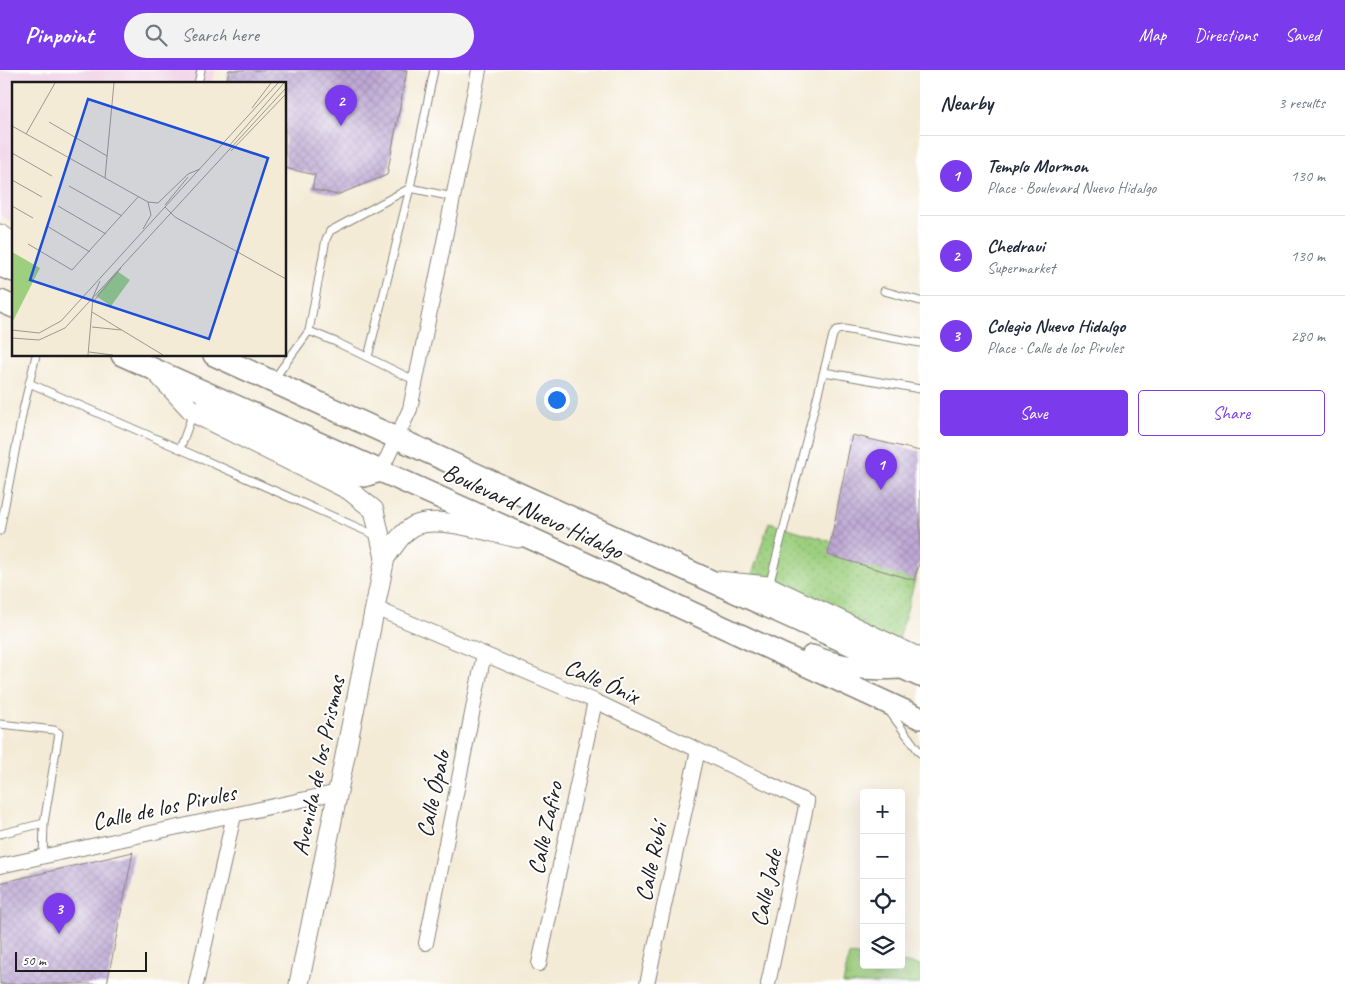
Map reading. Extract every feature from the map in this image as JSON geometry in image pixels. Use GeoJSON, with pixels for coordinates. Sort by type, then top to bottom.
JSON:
{"type":"FeatureCollection","features":[{"type":"Feature","properties":{"kind":"main road"},"geometry":{"type":"LineString","coordinates":[[0,266],[12,270]]}},
{"type":"Feature","properties":{"kind":"main road"},"geometry":{"type":"LineString","coordinates":[[0,301],[12,306]]}},
{"type":"Feature","properties":{"kind":"main road"},"geometry":{"type":"LineString","coordinates":[[124,356],[153,369],[204,406],[346,473],[364,476],[381,471]]}},
{"type":"Feature","properties":{"kind":"main road","name":"Boulevard Nuevo Hidalgo"},"geometry":{"type":"LineString","coordinates":[[219,356],[238,360],[273,381],[707,580],[916,666]]}},
{"type":"Feature","properties":{"kind":"main road","name":"Boulevard Nuevo Hidalgo"},"geometry":{"type":"LineString","coordinates":[[381,471],[920,718]]}},
{"type":"Feature","properties":{"kind":"main road"},"geometry":{"type":"LineString","coordinates":[[728,630],[777,641],[835,665],[869,670],[916,666]]}},
{"type":"Feature","properties":{"kind":"street"},"geometry":{"type":"LineString","coordinates":[[381,471],[410,409],[479,70]]}},
{"type":"Feature","properties":{"kind":"street"},"geometry":{"type":"LineString","coordinates":[[0,234],[12,242]]}},
{"type":"Feature","properties":{"kind":"street"},"geometry":{"type":"LineString","coordinates":[[0,252],[12,258]]}},
{"type":"Feature","properties":{"kind":"street","name":"Avenida de los Prismas"},"geometry":{"type":"LineString","coordinates":[[153,369],[194,413],[350,490],[374,510],[386,558]]}},
{"type":"Feature","properties":{"kind":"street","name":"Avenida de los Prismas"},"geometry":{"type":"LineString","coordinates":[[299,984],[386,558],[399,537],[416,526],[438,522],[539,542]]}},
{"type":"Feature","properties":{"kind":"street"},"geometry":{"type":"LineString","coordinates":[[707,580],[768,586],[890,644],[916,666]]}},
{"type":"Feature","properties":{"kind":"street","name":"Calle Ónix"},"geometry":{"type":"LineString","coordinates":[[375,608],[595,701],[807,802]]}},
{"type":"Feature","properties":{"kind":"street"},"geometry":{"type":"LineString","coordinates":[[890,644],[920,646]]}},
{"type":"Feature","properties":{"kind":"street","name":"Calle Ópalo"},"geometry":{"type":"LineString","coordinates":[[426,942],[484,654]]}},
{"type":"Feature","properties":{"kind":"street","name":"Calle Zafiro"},"geometry":{"type":"LineString","coordinates":[[539,964],[595,701]]}},
{"type":"Feature","properties":{"kind":"street","name":"Calle Rubí"},"geometry":{"type":"LineString","coordinates":[[647,984],[698,750]]}},
{"type":"Feature","properties":{"kind":"street","name":"Calle de los Pirules"},"geometry":{"type":"LineString","coordinates":[[0,866],[338,792]]}},
{"type":"Feature","properties":{"kind":"street","name":"Calle Jade"},"geometry":{"type":"LineString","coordinates":[[768,984],[807,802]]}},
{"type":"Feature","properties":{"kind":"street"},"geometry":{"type":"LineString","coordinates":[[196,984],[234,815]]}},
{"type":"Feature","properties":{"kind":"lane"},"geometry":{"type":"LineString","coordinates":[[368,358],[410,188],[434,70]]}},
{"type":"Feature","properties":{"kind":"lane"},"geometry":{"type":"LineString","coordinates":[[273,381],[309,331],[326,239],[330,231],[410,188],[453,197]]}},
{"type":"Feature","properties":{"kind":"lane"},"geometry":{"type":"LineString","coordinates":[[884,291],[920,301]]}},
{"type":"Feature","properties":{"kind":"lane"},"geometry":{"type":"LineString","coordinates":[[768,586],[833,335],[837,330],[844,329],[920,343]]}},
{"type":"Feature","properties":{"kind":"lane"},"geometry":{"type":"LineString","coordinates":[[309,331],[416,381]]}},
{"type":"Feature","properties":{"kind":"lane"},"geometry":{"type":"LineString","coordinates":[[0,531],[36,356]]}},
{"type":"Feature","properties":{"kind":"lane"},"geometry":{"type":"LineString","coordinates":[[824,372],[920,389]]}},
{"type":"Feature","properties":{"kind":"lane"},"geometry":{"type":"LineString","coordinates":[[29,383],[381,537]]}},
{"type":"Feature","properties":{"kind":"lane"},"geometry":{"type":"LineString","coordinates":[[180,449],[194,413]]}},
{"type":"Feature","properties":{"kind":"lane"},"geometry":{"type":"LineString","coordinates":[[882,702],[920,753]]}},
{"type":"Feature","properties":{"kind":"lane"},"geometry":{"type":"LineString","coordinates":[[0,724],[54,730],[59,733],[44,823],[43,857]]}},
{"type":"Feature","properties":{"kind":"lane"},"geometry":{"type":"LineString","coordinates":[[0,834],[44,823]]}},
{"type":"Feature","properties":{"kind":"shaded area"},"geometry":{"type":"Polygon","coordinates":[[[0,70],[215,70],[212,82],[12,82],[12,221],[0,215],[0,70]]]}},
{"type":"Feature","properties":{"kind":"green space"},"geometry":{"type":"Polygon","coordinates":[[[769,522],[918,569],[895,654],[745,597],[769,522]]]}},
{"type":"Feature","properties":{"kind":"green space"},"geometry":{"type":"Polygon","coordinates":[[[849,955],[860,956],[860,969],[905,969],[905,963],[920,965],[920,984],[843,984],[849,955]]]}},
{"type":"Feature","properties":{"kind":"building"},"geometry":{"type":"Polygon","coordinates":[[[229,70],[407,70],[387,175],[337,195],[312,189],[315,175],[286,168],[286,82],[226,82],[229,70]]]}},
{"type":"Feature","properties":{"kind":"building"},"geometry":{"type":"Polygon","coordinates":[[[852,435],[920,451],[920,561],[914,580],[828,555],[852,435]]]}},
{"type":"Feature","properties":{"kind":"building"},"geometry":{"type":"Polygon","coordinates":[[[133,852],[107,984],[0,984],[0,883],[133,852]]]}},
{"type":"Feature","properties":{"kind":"place","name":"Chedraui"},"geometry":{"type":"Point","coordinates":[341,126]}},
{"type":"Feature","properties":{"kind":"place","name":"Templo Mormon"},"geometry":{"type":"Point","coordinates":[881,490]}},
{"type":"Feature","properties":{"kind":"place","name":"Colegio Nuevo Hidalgo"},"geometry":{"type":"Point","coordinates":[59,934]}}]}
